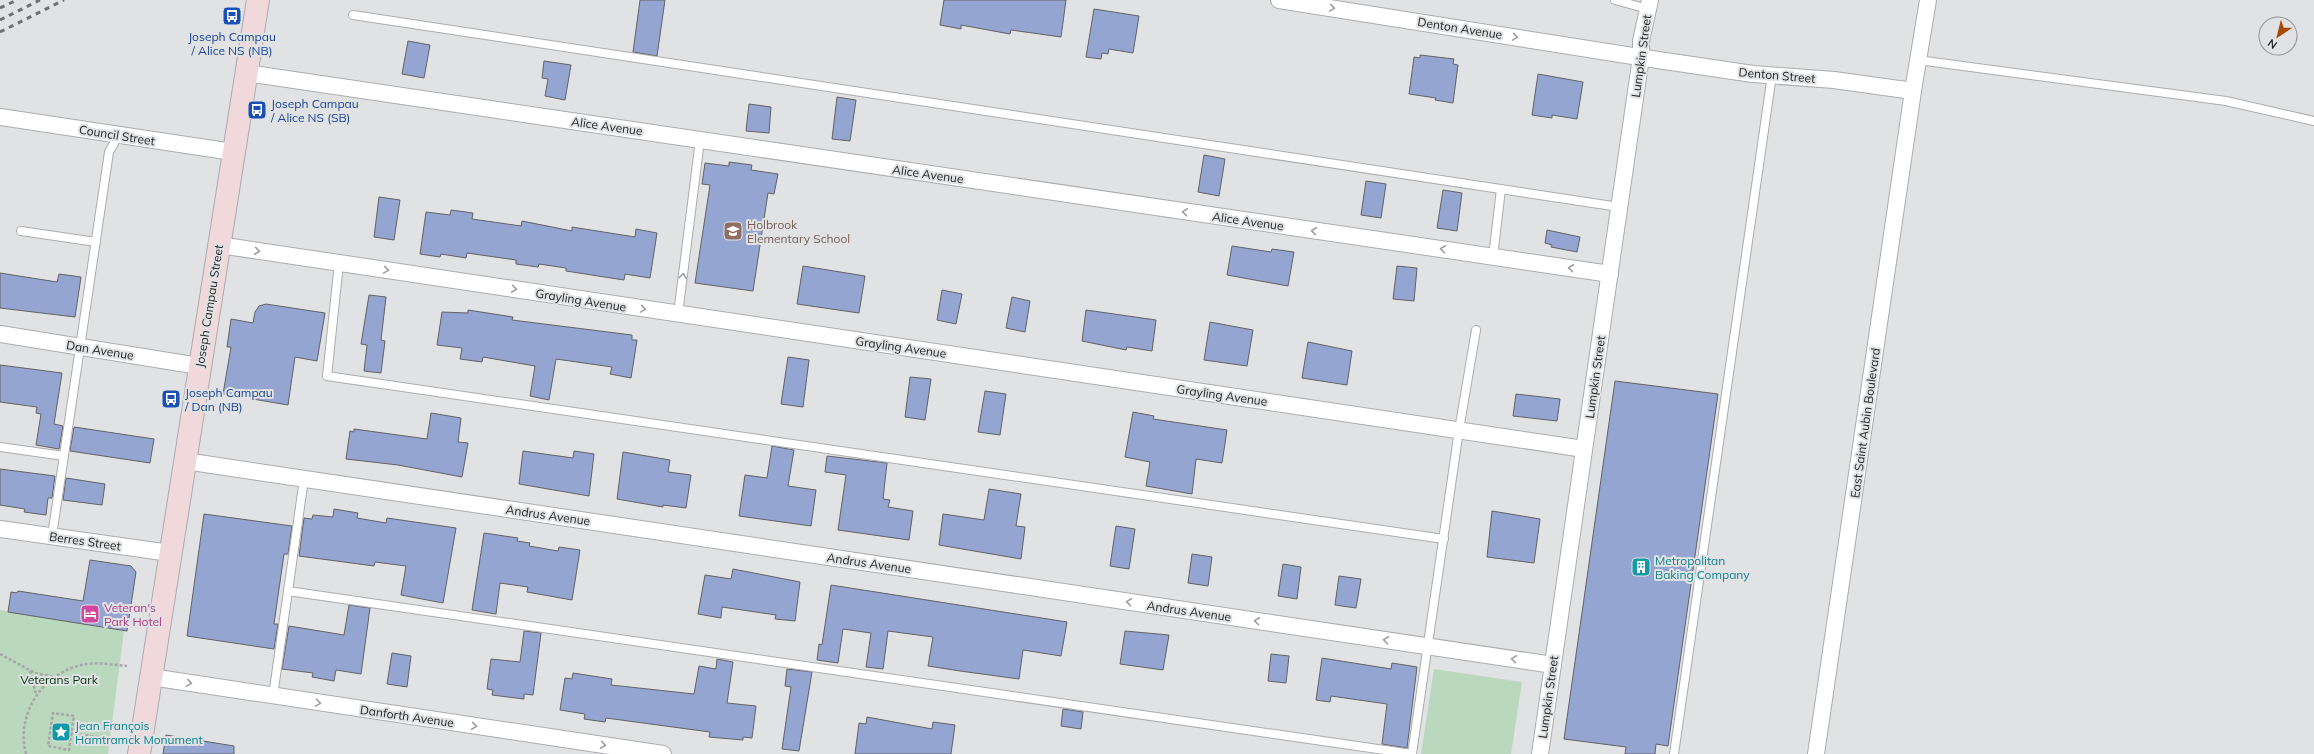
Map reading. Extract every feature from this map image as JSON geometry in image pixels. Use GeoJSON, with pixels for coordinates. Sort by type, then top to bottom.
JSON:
{"type":"FeatureCollection","features":[{"type":"Feature","properties":{"kind":"street","name":"Joseph Campau Street"},"geometry":{"type":"LineString","coordinates":[[138,754],[258,0]]}},
{"type":"Feature","properties":{"kind":"street","name":"Denton Avenue"},"geometry":{"type":"LineString","coordinates":[[1279,0],[1641,57]]}},
{"type":"Feature","properties":{"kind":"street","name":"East Saint Aubin Boulevard"},"geometry":{"type":"LineString","coordinates":[[1816,754],[1913,91],[1928,0]]}},
{"type":"Feature","properties":{"kind":"street","name":"Lumpkin Street"},"geometry":{"type":"LineString","coordinates":[[1540,754],[1641,57],[1641,41],[1649,4]]}},
{"type":"Feature","properties":{"kind":"street","name":"Denton Street"},"geometry":{"type":"LineString","coordinates":[[1641,57],[1772,75],[1834,80],[1913,91]]}},
{"type":"Feature","properties":{"kind":"street","name":"Alice Avenue"},"geometry":{"type":"LineString","coordinates":[[246,73],[1610,274]]}},
{"type":"Feature","properties":{"kind":"street","name":"Council Street"},"geometry":{"type":"LineString","coordinates":[[0,117],[118,136],[234,152]]}},
{"type":"Feature","properties":{"kind":"street","name":"Grayling Avenue"},"geometry":{"type":"LineString","coordinates":[[219,245],[1584,449]]}},
{"type":"Feature","properties":{"kind":"street","name":"Dan Avenue"},"geometry":{"type":"LineString","coordinates":[[0,334],[199,366]]}},
{"type":"Feature","properties":{"kind":"street","name":"Andrus Avenue"},"geometry":{"type":"LineString","coordinates":[[185,461],[1553,665]]}},
{"type":"Feature","properties":{"kind":"street","name":"Berres Street"},"geometry":{"type":"LineString","coordinates":[[0,529],[170,553]]}},
{"type":"Feature","properties":{"kind":"street","name":"Danforth Avenue"},"geometry":{"type":"LineString","coordinates":[[151,677],[663,754]]}},
{"type":"Feature","properties":{"kind":"lane"},"geometry":{"type":"LineString","coordinates":[[1615,0],[1649,4]]}},
{"type":"Feature","properties":{"kind":"lane"},"geometry":{"type":"LineString","coordinates":[[353,15],[1619,207]]}},
{"type":"Feature","properties":{"kind":"lane"},"geometry":{"type":"LineString","coordinates":[[1918,60],[2226,101],[2314,121]]}},
{"type":"Feature","properties":{"kind":"lane"},"geometry":{"type":"LineString","coordinates":[[1674,754],[1772,75]]}},
{"type":"Feature","properties":{"kind":"lane"},"geometry":{"type":"LineString","coordinates":[[52,536],[109,152],[118,136]]}},
{"type":"Feature","properties":{"kind":"lane"},"geometry":{"type":"LineString","coordinates":[[678,314],[700,140]]}},
{"type":"Feature","properties":{"kind":"lane"},"geometry":{"type":"LineString","coordinates":[[1493,257],[1501,189]]}},
{"type":"Feature","properties":{"kind":"lane"},"geometry":{"type":"LineString","coordinates":[[21,231],[96,242]]}},
{"type":"Feature","properties":{"kind":"lane"},"geometry":{"type":"LineString","coordinates":[[339,263],[327,376],[1444,539]]}},
{"type":"Feature","properties":{"kind":"lane"},"geometry":{"type":"LineString","coordinates":[[288,591],[1412,754],[1459,430],[1476,330]]}},
{"type":"Feature","properties":{"kind":"lane"},"geometry":{"type":"LineString","coordinates":[[0,447],[64,456]]}},
{"type":"Feature","properties":{"kind":"lane"},"geometry":{"type":"LineString","coordinates":[[273,696],[304,479]]}},
{"type":"Feature","properties":{"kind":"path"},"geometry":{"type":"LineString","coordinates":[[0,654],[41,675],[54,677]]}},
{"type":"Feature","properties":{"kind":"path"},"geometry":{"type":"LineString","coordinates":[[26,754],[24,746],[25,719],[36,695],[54,677],[63,671],[88,664],[127,666]]}},
{"type":"Feature","properties":{"kind":"path"},"geometry":{"type":"LineString","coordinates":[[30,670],[36,695]]}},
{"type":"Feature","properties":{"kind":"path"},"geometry":{"type":"LineString","coordinates":[[53,713],[74,716],[71,734],[69,750],[48,746],[53,713]]}},
{"type":"Feature","properties":{"kind":"path"},"geometry":{"type":"LineString","coordinates":[[71,734],[115,740]]}},
{"type":"Feature","properties":{"kind":"green space","name":"Veterans Park"},"geometry":{"type":"Polygon","coordinates":[[[0,610],[124,631],[108,754],[0,754],[0,610]]]}},
{"type":"Feature","properties":{"kind":"green space"},"geometry":{"type":"Polygon","coordinates":[[[1434,669],[1522,682],[1511,754],[1421,754],[1434,669]]]}},
{"type":"Feature","properties":{"kind":"building"},"geometry":{"type":"Polygon","coordinates":[[[640,0],[665,0],[657,56],[633,52],[640,0]]]}},
{"type":"Feature","properties":{"kind":"building"},"geometry":{"type":"Polygon","coordinates":[[[944,0],[1066,0],[1061,37],[1011,30],[1010,34],[961,25],[961,29],[940,25],[944,0]]]}},
{"type":"Feature","properties":{"kind":"building"},"geometry":{"type":"Polygon","coordinates":[[[1094,9],[1139,16],[1133,53],[1109,49],[1108,54],[1102,53],[1101,59],[1086,57],[1094,9]]]}},
{"type":"Feature","properties":{"kind":"building"},"geometry":{"type":"Polygon","coordinates":[[[408,41],[430,45],[424,78],[402,74],[408,41]]]}},
{"type":"Feature","properties":{"kind":"building"},"geometry":{"type":"Polygon","coordinates":[[[1420,55],[1454,59],[1453,64],[1458,65],[1453,103],[1435,100],[1436,98],[1409,94],[1414,57],[1420,58],[1420,55]]]}},
{"type":"Feature","properties":{"kind":"building"},"geometry":{"type":"Polygon","coordinates":[[[544,61],[571,65],[565,100],[545,96],[548,79],[542,78],[544,61]]]}},
{"type":"Feature","properties":{"kind":"building"},"geometry":{"type":"Polygon","coordinates":[[[1538,74],[1583,82],[1577,119],[1552,115],[1552,118],[1532,115],[1538,74]]]}},
{"type":"Feature","properties":{"kind":"building"},"geometry":{"type":"Polygon","coordinates":[[[837,97],[856,100],[850,141],[832,139],[837,97]]]}},
{"type":"Feature","properties":{"kind":"building"},"geometry":{"type":"Polygon","coordinates":[[[749,104],[771,107],[769,133],[746,131],[749,104]]]}},
{"type":"Feature","properties":{"kind":"building"},"geometry":{"type":"Polygon","coordinates":[[[1204,155],[1225,159],[1219,196],[1198,192],[1204,155]]]}},
{"type":"Feature","properties":{"kind":"building"},"geometry":{"type":"Polygon","coordinates":[[[729,162],[752,165],[751,170],[778,174],[774,194],[768,193],[753,291],[695,283],[710,185],[702,184],[705,163],[729,166],[729,162]]]}},
{"type":"Feature","properties":{"kind":"building"},"geometry":{"type":"Polygon","coordinates":[[[1366,181],[1386,184],[1381,218],[1361,215],[1366,181]]]}},
{"type":"Feature","properties":{"kind":"building"},"geometry":{"type":"Polygon","coordinates":[[[1443,190],[1462,193],[1457,231],[1437,228],[1443,190]]]}},
{"type":"Feature","properties":{"kind":"building"},"geometry":{"type":"Polygon","coordinates":[[[379,197],[400,200],[394,240],[374,237],[379,197]]]}},
{"type":"Feature","properties":{"kind":"building"},"geometry":{"type":"Polygon","coordinates":[[[451,210],[473,213],[472,219],[521,226],[522,221],[572,231],[572,227],[635,237],[636,229],[657,233],[650,278],[625,274],[624,280],[566,271],[566,268],[539,264],[538,267],[516,264],[516,260],[467,253],[466,258],[441,254],[440,257],[420,254],[426,212],[450,215],[451,210]]]}},
{"type":"Feature","properties":{"kind":"building"},"geometry":{"type":"Polygon","coordinates":[[[1547,230],[1580,237],[1577,252],[1551,247],[1552,245],[1545,243],[1547,230]]]}},
{"type":"Feature","properties":{"kind":"building"},"geometry":{"type":"Polygon","coordinates":[[[1232,246],[1271,252],[1272,249],[1294,252],[1288,286],[1227,275],[1232,246]]]}},
{"type":"Feature","properties":{"kind":"building"},"geometry":{"type":"Polygon","coordinates":[[[803,266],[865,276],[859,313],[797,304],[803,266]]]}},
{"type":"Feature","properties":{"kind":"building"},"geometry":{"type":"Polygon","coordinates":[[[1397,266],[1417,268],[1414,301],[1393,299],[1397,266]]]}},
{"type":"Feature","properties":{"kind":"building"},"geometry":{"type":"Polygon","coordinates":[[[0,273],[57,282],[59,274],[81,277],[75,317],[0,308],[0,273]]]}},
{"type":"Feature","properties":{"kind":"building"},"geometry":{"type":"Polygon","coordinates":[[[942,290],[962,294],[956,324],[937,320],[942,290]]]}},
{"type":"Feature","properties":{"kind":"building"},"geometry":{"type":"Polygon","coordinates":[[[369,295],[386,297],[381,340],[385,341],[381,373],[364,371],[367,345],[361,344],[369,295]]]}},
{"type":"Feature","properties":{"kind":"building"},"geometry":{"type":"Polygon","coordinates":[[[1012,297],[1030,301],[1025,332],[1006,328],[1012,297]]]}},
{"type":"Feature","properties":{"kind":"building"},"geometry":{"type":"Polygon","coordinates":[[[266,304],[325,313],[317,361],[295,357],[288,405],[223,394],[231,347],[227,347],[231,319],[253,323],[255,312],[259,306],[266,304]]]}},
{"type":"Feature","properties":{"kind":"building"},"geometry":{"type":"Polygon","coordinates":[[[468,310],[513,317],[512,320],[632,335],[632,340],[637,340],[631,378],[610,374],[612,367],[556,359],[549,400],[530,396],[535,366],[483,357],[482,362],[460,359],[462,348],[437,345],[442,312],[468,313],[468,310]]]}},
{"type":"Feature","properties":{"kind":"building"},"geometry":{"type":"Polygon","coordinates":[[[1086,310],[1156,320],[1152,351],[1127,347],[1126,350],[1082,341],[1086,310]]]}},
{"type":"Feature","properties":{"kind":"building"},"geometry":{"type":"Polygon","coordinates":[[[1210,322],[1253,330],[1247,366],[1204,360],[1210,322]]]}},
{"type":"Feature","properties":{"kind":"building"},"geometry":{"type":"Polygon","coordinates":[[[1308,342],[1352,351],[1347,385],[1302,378],[1308,342]]]}},
{"type":"Feature","properties":{"kind":"building"},"geometry":{"type":"Polygon","coordinates":[[[788,357],[809,360],[803,407],[781,404],[788,357]]]}},
{"type":"Feature","properties":{"kind":"building"},"geometry":{"type":"Polygon","coordinates":[[[0,365],[62,373],[54,424],[63,426],[59,449],[36,445],[41,414],[36,413],[37,407],[0,402],[0,365]]]}},
{"type":"Feature","properties":{"kind":"building"},"geometry":{"type":"Polygon","coordinates":[[[910,377],[931,379],[925,420],[905,417],[910,377]]]}},
{"type":"Feature","properties":{"kind":"building","name":"Metropolitan Baking Company"},"geometry":{"type":"Polygon","coordinates":[[[1615,381],[1718,394],[1668,746],[1656,744],[1655,754],[1625,754],[1626,747],[1564,739],[1615,381]]]}},
{"type":"Feature","properties":{"kind":"building"},"geometry":{"type":"Polygon","coordinates":[[[985,391],[1006,394],[1000,435],[978,432],[985,391]]]}},
{"type":"Feature","properties":{"kind":"building"},"geometry":{"type":"Polygon","coordinates":[[[1516,394],[1560,399],[1557,421],[1513,416],[1516,394]]]}},
{"type":"Feature","properties":{"kind":"building"},"geometry":{"type":"Polygon","coordinates":[[[1133,412],[1154,416],[1153,419],[1227,430],[1222,463],[1196,459],[1192,494],[1146,486],[1150,462],[1125,457],[1133,412]]]}},
{"type":"Feature","properties":{"kind":"building"},"geometry":{"type":"Polygon","coordinates":[[[431,413],[461,418],[458,442],[468,443],[462,477],[398,465],[346,459],[350,431],[354,432],[354,429],[427,439],[431,413]]]}},
{"type":"Feature","properties":{"kind":"building"},"geometry":{"type":"Polygon","coordinates":[[[74,427],[154,439],[150,463],[70,451],[74,427]]]}},
{"type":"Feature","properties":{"kind":"building"},"geometry":{"type":"Polygon","coordinates":[[[772,446],[794,450],[788,486],[816,490],[811,526],[739,516],[745,475],[767,478],[772,446]]]}},
{"type":"Feature","properties":{"kind":"building"},"geometry":{"type":"Polygon","coordinates":[[[523,451],[573,458],[574,451],[594,454],[589,496],[519,484],[523,451]]]}},
{"type":"Feature","properties":{"kind":"building"},"geometry":{"type":"Polygon","coordinates":[[[623,452],[670,460],[668,472],[691,475],[686,508],[663,505],[663,507],[617,499],[623,452]]]}},
{"type":"Feature","properties":{"kind":"building"},"geometry":{"type":"Polygon","coordinates":[[[827,456],[887,463],[883,499],[890,500],[888,507],[913,511],[909,540],[838,530],[846,475],[825,472],[827,456]]]}},
{"type":"Feature","properties":{"kind":"building"},"geometry":{"type":"Polygon","coordinates":[[[0,469],[55,476],[52,498],[48,498],[46,515],[24,512],[25,509],[0,505],[0,469]]]}},
{"type":"Feature","properties":{"kind":"building"},"geometry":{"type":"Polygon","coordinates":[[[66,478],[105,484],[102,505],[63,500],[66,478]]]}},
{"type":"Feature","properties":{"kind":"building"},"geometry":{"type":"Polygon","coordinates":[[[989,489],[1021,494],[1016,526],[1025,527],[1021,559],[939,545],[943,514],[984,520],[989,489]]]}},
{"type":"Feature","properties":{"kind":"building"},"geometry":{"type":"Polygon","coordinates":[[[334,509],[358,513],[357,518],[386,523],[387,518],[456,528],[443,603],[401,595],[406,566],[375,562],[374,566],[299,556],[304,518],[312,519],[313,515],[333,517],[334,509]]]}},
{"type":"Feature","properties":{"kind":"building"},"geometry":{"type":"Polygon","coordinates":[[[1492,511],[1540,519],[1534,563],[1487,557],[1492,511]]]}},
{"type":"Feature","properties":{"kind":"building"},"geometry":{"type":"Polygon","coordinates":[[[204,514],[292,526],[288,554],[284,554],[274,624],[278,624],[274,649],[187,636],[204,514]]]}},
{"type":"Feature","properties":{"kind":"building"},"geometry":{"type":"Polygon","coordinates":[[[1116,526],[1135,529],[1129,569],[1110,566],[1116,526]]]}},
{"type":"Feature","properties":{"kind":"building"},"geometry":{"type":"Polygon","coordinates":[[[484,533],[518,538],[517,541],[530,543],[529,546],[558,551],[559,547],[580,550],[572,600],[527,592],[528,587],[500,583],[496,614],[472,610],[484,533]]]}},
{"type":"Feature","properties":{"kind":"building"},"geometry":{"type":"Polygon","coordinates":[[[1192,554],[1212,557],[1208,586],[1188,583],[1192,554]]]}},
{"type":"Feature","properties":{"kind":"building"},"geometry":{"type":"Polygon","coordinates":[[[90,560],[131,566],[136,572],[127,631],[8,612],[11,592],[17,593],[18,591],[83,601],[90,560]]]}},
{"type":"Feature","properties":{"kind":"building"},"geometry":{"type":"Polygon","coordinates":[[[1283,564],[1301,567],[1297,599],[1278,596],[1283,564]]]}},
{"type":"Feature","properties":{"kind":"building"},"geometry":{"type":"Polygon","coordinates":[[[733,569],[800,582],[795,621],[775,619],[776,615],[722,607],[721,618],[698,614],[705,575],[731,579],[733,569]]]}},
{"type":"Feature","properties":{"kind":"building"},"geometry":{"type":"Polygon","coordinates":[[[1339,576],[1361,579],[1356,608],[1335,605],[1339,576]]]}},
{"type":"Feature","properties":{"kind":"building"},"geometry":{"type":"Polygon","coordinates":[[[831,585],[1067,622],[1061,656],[1023,650],[1019,679],[960,671],[928,666],[933,637],[888,631],[883,669],[866,667],[871,633],[843,629],[838,663],[817,660],[819,644],[822,645],[831,585]]]}},
{"type":"Feature","properties":{"kind":"building"},"geometry":{"type":"Polygon","coordinates":[[[349,605],[370,608],[361,674],[336,670],[334,681],[312,677],[313,673],[282,669],[289,626],[344,635],[349,605]]]}},
{"type":"Feature","properties":{"kind":"building"},"geometry":{"type":"Polygon","coordinates":[[[524,631],[541,633],[533,695],[524,694],[524,699],[492,695],[493,690],[487,689],[491,659],[520,662],[524,631]]]}},
{"type":"Feature","properties":{"kind":"building"},"geometry":{"type":"Polygon","coordinates":[[[1125,631],[1169,635],[1163,670],[1120,664],[1125,631]]]}},
{"type":"Feature","properties":{"kind":"building"},"geometry":{"type":"Polygon","coordinates":[[[392,653],[411,656],[407,687],[387,684],[392,653]]]}},
{"type":"Feature","properties":{"kind":"building"},"geometry":{"type":"Polygon","coordinates":[[[1271,654],[1289,656],[1286,683],[1268,681],[1271,654]]]}},
{"type":"Feature","properties":{"kind":"building"},"geometry":{"type":"Polygon","coordinates":[[[1322,658],[1391,669],[1392,663],[1417,667],[1407,748],[1382,744],[1387,704],[1331,696],[1330,702],[1316,700],[1322,658]]]}},
{"type":"Feature","properties":{"kind":"building"},"geometry":{"type":"Polygon","coordinates":[[[717,659],[733,662],[727,703],[756,706],[752,738],[743,737],[743,740],[709,737],[710,732],[606,718],[605,722],[584,719],[585,714],[560,710],[565,678],[572,679],[573,673],[612,679],[611,685],[694,694],[699,666],[716,669],[717,659]]]}},
{"type":"Feature","properties":{"kind":"building"},"geometry":{"type":"Polygon","coordinates":[[[787,669],[812,672],[799,751],[782,749],[791,687],[785,686],[787,669]]]}},
{"type":"Feature","properties":{"kind":"building"},"geometry":{"type":"Polygon","coordinates":[[[1063,709],[1083,712],[1081,729],[1061,726],[1063,709]]]}},
{"type":"Feature","properties":{"kind":"building"},"geometry":{"type":"Polygon","coordinates":[[[867,717],[932,729],[933,722],[955,725],[951,754],[855,754],[859,723],[866,724],[867,717]]]}},
{"type":"Feature","properties":{"kind":"building"},"geometry":{"type":"Polygon","coordinates":[[[166,735],[234,746],[234,754],[163,754],[166,735]]]}},
{"type":"Feature","properties":{"kind":"railway"},"geometry":{"type":"LineString","coordinates":[[0,8],[17,0]]}},
{"type":"Feature","properties":{"kind":"railway"},"geometry":{"type":"LineString","coordinates":[[0,20],[40,0]]}},
{"type":"Feature","properties":{"kind":"railway"},"geometry":{"type":"LineString","coordinates":[[0,32],[64,0]]}},
{"type":"Feature","properties":{"kind":"place","name":"Joseph Campau / Alice NS (NB)"},"geometry":{"type":"Point","coordinates":[232,16]}},
{"type":"Feature","properties":{"kind":"place","name":"Joseph Campau / Alice NS (SB)"},"geometry":{"type":"Point","coordinates":[257,110]}},
{"type":"Feature","properties":{"kind":"place","name":"Holbrook Elementary School"},"geometry":{"type":"Point","coordinates":[733,231]}},
{"type":"Feature","properties":{"kind":"place","name":"Joseph Campau / Dan (NB)"},"geometry":{"type":"Point","coordinates":[171,399]}},
{"type":"Feature","properties":{"kind":"place","name":"Metropolitan Baking Company"},"geometry":{"type":"Point","coordinates":[1641,567]}},
{"type":"Feature","properties":{"kind":"place","name":"Veteran's Park Hotel"},"geometry":{"type":"Point","coordinates":[90,614]}},
{"type":"Feature","properties":{"kind":"place","name":"Jean François Hamtramck Monument"},"geometry":{"type":"Point","coordinates":[61,732]}}]}
